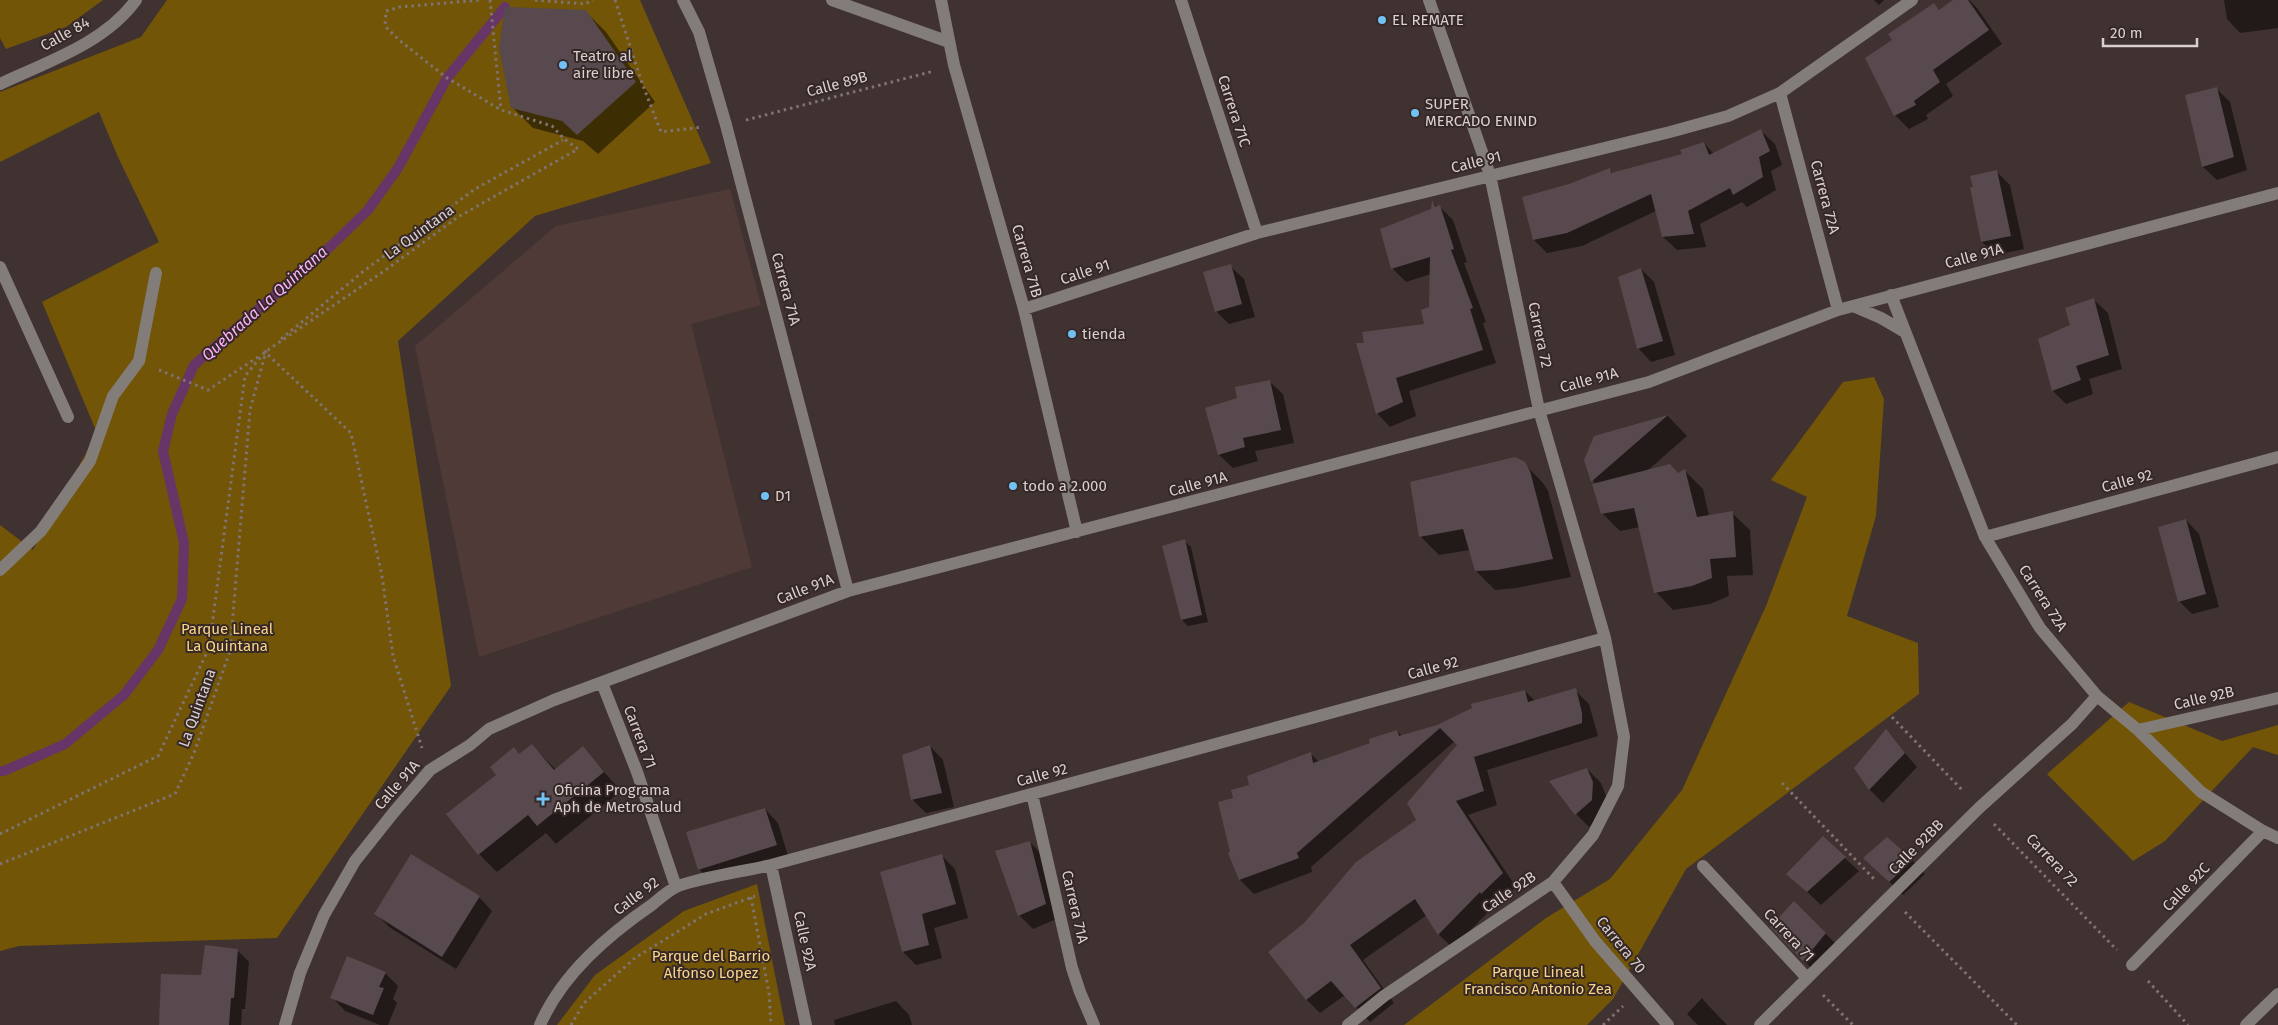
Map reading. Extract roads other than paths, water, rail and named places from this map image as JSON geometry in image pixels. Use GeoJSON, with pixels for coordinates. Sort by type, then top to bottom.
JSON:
{"type":"FeatureCollection","features":[{"type":"Feature","properties":{"kind":"street","name":"Calle 84"},"geometry":{"type":"LineString","coordinates":[[0,84],[72,51],[124,17],[136,0]]}},
{"type":"Feature","properties":{"kind":"street","name":"Carrera 71A"},"geometry":{"type":"LineString","coordinates":[[683,0],[699,32],[726,125],[848,591]]}},
{"type":"Feature","properties":{"kind":"street"},"geometry":{"type":"LineString","coordinates":[[832,0],[949,42]]}},
{"type":"Feature","properties":{"kind":"street","name":"Carrera 71B"},"geometry":{"type":"LineString","coordinates":[[942,0],[954,65],[1024,309],[1077,532]]}},
{"type":"Feature","properties":{"kind":"street","name":"Carrera 71C"},"geometry":{"type":"LineString","coordinates":[[1181,0],[1257,233]]}},
{"type":"Feature","properties":{"kind":"street","name":"Carrera 72"},"geometry":{"type":"LineString","coordinates":[[1429,0],[1490,175],[1539,410],[1605,638],[1624,737]]}},
{"type":"Feature","properties":{"kind":"street","name":"Calle 91"},"geometry":{"type":"LineString","coordinates":[[1024,309],[1257,233],[1670,132],[1728,116],[1780,92],[1912,0]]}},
{"type":"Feature","properties":{"kind":"street","name":"Carrera 72A"},"geometry":{"type":"LineString","coordinates":[[1780,92],[1838,310]]}},
{"type":"Feature","properties":{"kind":"street","name":"Calle 91A"},"geometry":{"type":"LineString","coordinates":[[284,1025],[300,973],[324,915],[354,862],[430,770],[470,745],[489,729],[554,700],[848,591],[1649,382],[1838,310],[2278,193]]}},
{"type":"Feature","properties":{"kind":"street"},"geometry":{"type":"LineString","coordinates":[[0,267],[68,417]]}},
{"type":"Feature","properties":{"kind":"street"},"geometry":{"type":"LineString","coordinates":[[0,569],[41,531],[90,461],[113,396],[139,361],[156,273]]}},
{"type":"Feature","properties":{"kind":"street","name":"Carrera 72A"},"geometry":{"type":"LineString","coordinates":[[1891,295],[1985,536],[2040,628],[2097,696],[2141,733],[2201,792],[2263,831],[2278,838]]}},
{"type":"Feature","properties":{"kind":"street"},"geometry":{"type":"LineString","coordinates":[[1853,306],[1881,318],[1905,332]]}},
{"type":"Feature","properties":{"kind":"street","name":"Calle 92"},"geometry":{"type":"LineString","coordinates":[[1985,536],[2278,457]]}},
{"type":"Feature","properties":{"kind":"street","name":"Calle 92"},"geometry":{"type":"LineString","coordinates":[[540,1025],[549,1004],[574,971],[619,930],[676,887],[771,865],[1605,638]]}},
{"type":"Feature","properties":{"kind":"street","name":"Carrera 71"},"geometry":{"type":"LineString","coordinates":[[602,683],[637,772],[676,887]]}},
{"type":"Feature","properties":{"kind":"street","name":"Calle 92BB"},"geometry":{"type":"LineString","coordinates":[[1760,1025],[1979,808],[2072,724],[2097,696]]}},
{"type":"Feature","properties":{"kind":"street","name":"Calle 92B"},"geometry":{"type":"LineString","coordinates":[[2141,733],[2278,698]]}},
{"type":"Feature","properties":{"kind":"street","name":"Calle 92B"},"geometry":{"type":"LineString","coordinates":[[1348,1025],[1384,996],[1553,882],[1593,835],[1618,786],[1624,737]]}},
{"type":"Feature","properties":{"kind":"street","name":"Carrera 71A"},"geometry":{"type":"LineString","coordinates":[[1032,794],[1072,968],[1094,1025]]}},
{"type":"Feature","properties":{"kind":"street","name":"Calle 92C"},"geometry":{"type":"LineString","coordinates":[[2132,965],[2263,831]]}},
{"type":"Feature","properties":{"kind":"street","name":"Calle 92A"},"geometry":{"type":"LineString","coordinates":[[771,865],[806,1025]]}},
{"type":"Feature","properties":{"kind":"street","name":"Carrera 71"},"geometry":{"type":"LineString","coordinates":[[1703,866],[1807,978]]}},
{"type":"Feature","properties":{"kind":"street","name":"Carrera 70"},"geometry":{"type":"LineString","coordinates":[[1553,882],[1595,940],[1668,1025]]}},
{"type":"Feature","properties":{"kind":"street"},"geometry":{"type":"LineString","coordinates":[[2246,1025],[2278,994]]}},
{"type":"Feature","properties":{"kind":"waterway","name":"Quebrada La Quintana"},"geometry":{"type":"LineString","coordinates":[[0,771],[4,771],[65,744],[124,695],[158,650],[182,599],[184,543],[163,451],[172,414],[194,365],[331,246],[368,210],[398,168],[447,78],[505,7]]}},
{"type":"Feature","properties":{"kind":"place","name":"EL REMATE"},"geometry":{"type":"Point","coordinates":[1382,20]}},
{"type":"Feature","properties":{"kind":"place","name":"Teatro al aire libre"},"geometry":{"type":"Point","coordinates":[563,65]}},
{"type":"Feature","properties":{"kind":"place","name":"SUPER MERCADO ENIND"},"geometry":{"type":"Point","coordinates":[1415,113]}},
{"type":"Feature","properties":{"kind":"place","name":"tienda"},"geometry":{"type":"Point","coordinates":[1072,334]}},
{"type":"Feature","properties":{"kind":"place","name":"todo a 2.000"},"geometry":{"type":"Point","coordinates":[1013,486]}},
{"type":"Feature","properties":{"kind":"place","name":"D1"},"geometry":{"type":"Point","coordinates":[765,496]}},
{"type":"Feature","properties":{"kind":"place","name":"Oficina Programa Aph de Metrosalud"},"geometry":{"type":"Point","coordinates":[543,799]}},
{"type":"Feature","properties":{"kind":"park label","name":"Parque Lineal La Quintana"},"geometry":{"type":"Point","coordinates":[227,638]}},
{"type":"Feature","properties":{"kind":"park label","name":"Parque del Barrio Alfonso Lopez"},"geometry":{"type":"Point","coordinates":[711,964]}},
{"type":"Feature","properties":{"kind":"park label","name":"Parque Lineal Francisco Antonio Zea"},"geometry":{"type":"Point","coordinates":[1538,980]}}]}
